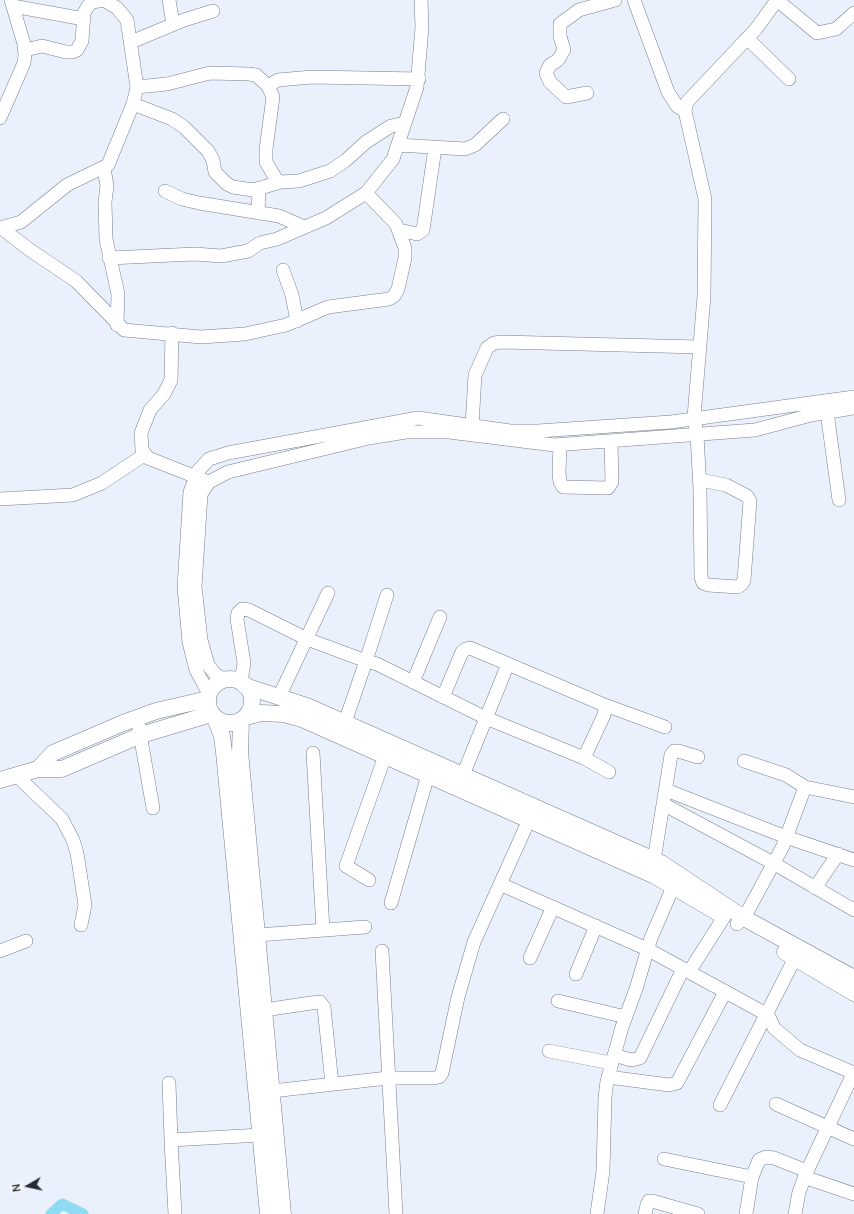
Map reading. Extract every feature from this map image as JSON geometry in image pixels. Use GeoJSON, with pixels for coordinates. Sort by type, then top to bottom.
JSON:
{"type":"FeatureCollection","features":[{"type":"Feature","properties":{"kind":"main road"},"geometry":{"type":"LineString","coordinates":[[268,1214],[224,752],[222,736],[211,706],[215,685],[225,680],[236,680],[243,684],[307,706],[385,756],[655,876],[735,919],[854,978]]}},
{"type":"Feature","properties":{"kind":"main road"},"geometry":{"type":"LineString","coordinates":[[243,684],[252,701],[244,718],[240,752],[283,1214]]}},
{"type":"Feature","properties":{"kind":"main road"},"geometry":{"type":"LineString","coordinates":[[211,706],[225,723],[230,724],[261,713],[284,714],[343,730],[463,775],[654,860],[735,919],[795,958],[854,993]]}},
{"type":"Feature","properties":{"kind":"main road"},"geometry":{"type":"LineString","coordinates":[[38,769],[53,753],[130,720],[211,706]]}},
{"type":"Feature","properties":{"kind":"main road"},"geometry":{"type":"LineString","coordinates":[[0,780],[38,769],[62,769],[211,706]]}},
{"type":"Feature","properties":{"kind":"street"},"geometry":{"type":"LineString","coordinates":[[1,228],[21,222],[67,185],[104,168],[110,161],[133,104],[137,87],[131,42],[126,20],[123,14],[104,0],[92,2],[88,6],[84,19],[82,41],[77,50],[73,52],[66,52],[42,46],[25,50]]}},
{"type":"Feature","properties":{"kind":"street"},"geometry":{"type":"LineString","coordinates":[[169,0],[174,24]]}},
{"type":"Feature","properties":{"kind":"street"},"geometry":{"type":"LineString","coordinates":[[109,258],[195,254],[221,256],[248,251],[260,243],[277,239],[326,218],[366,193],[393,159],[419,79],[422,27],[421,0]]}},
{"type":"Feature","properties":{"kind":"street"},"geometry":{"type":"LineString","coordinates":[[587,93],[566,96],[550,82],[546,73],[550,65],[558,60],[564,50],[560,36],[560,24],[579,10],[615,0]]}},
{"type":"Feature","properties":{"kind":"street"},"geometry":{"type":"LineString","coordinates":[[634,0],[668,92],[677,106],[685,111]]}},
{"type":"Feature","properties":{"kind":"street"},"geometry":{"type":"LineString","coordinates":[[700,480],[726,485],[746,496],[750,501],[744,580],[738,587],[708,585],[703,583],[701,577],[700,480],[697,435],[694,418],[704,296],[705,199],[685,111],[687,102],[747,38],[777,0],[817,33],[836,29],[854,12]]}},
{"type":"Feature","properties":{"kind":"street"},"geometry":{"type":"LineString","coordinates":[[0,115],[24,63],[25,50],[12,3],[84,19]]}},
{"type":"Feature","properties":{"kind":"street"},"geometry":{"type":"LineString","coordinates":[[131,42],[174,24],[213,11]]}},
{"type":"Feature","properties":{"kind":"street"},"geometry":{"type":"LineString","coordinates":[[747,38],[789,79]]}},
{"type":"Feature","properties":{"kind":"street"},"geometry":{"type":"LineString","coordinates":[[137,87],[167,84],[210,73],[249,74],[256,76],[268,86],[273,97],[266,149],[266,162],[276,179],[281,182]]}},
{"type":"Feature","properties":{"kind":"street"},"geometry":{"type":"LineString","coordinates":[[268,86],[278,80],[312,78],[419,79]]}},
{"type":"Feature","properties":{"kind":"street"},"geometry":{"type":"LineString","coordinates":[[133,104],[172,120],[184,127],[208,151],[213,160],[215,172],[227,184],[246,190],[259,190],[281,182],[299,181],[330,171],[345,161],[366,142],[391,126],[405,123]]}},
{"type":"Feature","properties":{"kind":"street"},"geometry":{"type":"LineString","coordinates":[[398,145],[435,148],[470,148],[503,119]]}},
{"type":"Feature","properties":{"kind":"street"},"geometry":{"type":"LineString","coordinates":[[399,230],[417,234],[423,230],[435,148]]}},
{"type":"Feature","properties":{"kind":"street"},"geometry":{"type":"LineString","coordinates":[[104,168],[106,186],[106,239],[118,294],[118,325]]}},
{"type":"Feature","properties":{"kind":"street"},"geometry":{"type":"LineString","coordinates":[[258,213],[259,190]]}},
{"type":"Feature","properties":{"kind":"street"},"geometry":{"type":"LineString","coordinates":[[165,191],[182,199],[199,203],[279,216],[304,227]]}},
{"type":"Feature","properties":{"kind":"street"},"geometry":{"type":"LineString","coordinates":[[1,228],[30,250],[76,281],[124,330],[149,333],[172,333],[202,337],[246,334],[267,330],[297,321],[328,307],[389,299],[394,296],[398,289],[405,258],[405,248],[399,230],[393,219],[366,193]]}},
{"type":"Feature","properties":{"kind":"street"},"geometry":{"type":"LineString","coordinates":[[283,270],[292,295],[297,321]]}},
{"type":"Feature","properties":{"kind":"street"},"geometry":{"type":"LineString","coordinates":[[172,333],[171,380],[164,394],[150,410],[141,433],[140,442],[149,458],[196,475],[209,482]]}},
{"type":"Feature","properties":{"kind":"street"},"geometry":{"type":"LineString","coordinates":[[472,426],[475,375],[487,348],[494,343],[699,347]]}},
{"type":"Feature","properties":{"kind":"street"},"geometry":{"type":"LineString","coordinates":[[211,706],[196,670],[189,642],[184,587],[190,492],[196,475],[209,460],[228,453],[395,421],[418,418],[510,431],[538,431],[671,422],[854,397]]}},
{"type":"Feature","properties":{"kind":"street"},"geometry":{"type":"LineString","coordinates":[[225,680],[215,674],[208,665],[202,640],[195,587],[201,494],[209,482],[228,472],[369,438],[406,432],[449,432],[505,440],[560,444],[755,430],[811,415],[854,408]]}},
{"type":"Feature","properties":{"kind":"street"},"geometry":{"type":"LineString","coordinates":[[827,412],[839,500]]}},
{"type":"Feature","properties":{"kind":"street"},"geometry":{"type":"LineString","coordinates":[[560,444],[559,472],[560,482],[563,487],[608,488],[612,482],[611,441]]}},
{"type":"Feature","properties":{"kind":"street"},"geometry":{"type":"LineString","coordinates":[[0,499],[73,495],[102,484],[149,458]]}},
{"type":"Feature","properties":{"kind":"street"},"geometry":{"type":"LineString","coordinates":[[279,697],[328,593]]}},
{"type":"Feature","properties":{"kind":"street"},"geometry":{"type":"LineString","coordinates":[[343,730],[387,595]]}},
{"type":"Feature","properties":{"kind":"street"},"geometry":{"type":"LineString","coordinates":[[243,684],[244,663],[236,619],[238,613],[242,609],[249,610],[307,640],[377,664],[486,718],[584,758],[609,772]]}},
{"type":"Feature","properties":{"kind":"street"},"geometry":{"type":"LineString","coordinates":[[413,682],[440,617]]}},
{"type":"Feature","properties":{"kind":"street"},"geometry":{"type":"LineString","coordinates":[[443,697],[462,652],[470,648],[602,704],[665,727]]}},
{"type":"Feature","properties":{"kind":"street"},"geometry":{"type":"LineString","coordinates":[[463,775],[508,664]]}},
{"type":"Feature","properties":{"kind":"street"},"geometry":{"type":"LineString","coordinates":[[584,758],[604,715],[604,708],[602,704]]}},
{"type":"Feature","properties":{"kind":"street"},"geometry":{"type":"LineString","coordinates":[[130,720],[133,738],[153,808]]}},
{"type":"Feature","properties":{"kind":"street"},"geometry":{"type":"LineString","coordinates":[[654,860],[672,755],[674,751],[678,751],[698,757]]}},
{"type":"Feature","properties":{"kind":"street"},"geometry":{"type":"LineString","coordinates":[[313,752],[324,930]]}},
{"type":"Feature","properties":{"kind":"street"},"geometry":{"type":"LineString","coordinates":[[368,880],[346,866],[385,756]]}},
{"type":"Feature","properties":{"kind":"street"},"geometry":{"type":"LineString","coordinates":[[744,761],[786,775],[805,787],[854,797]]}},
{"type":"Feature","properties":{"kind":"street"},"geometry":{"type":"LineString","coordinates":[[16,775],[62,819],[73,840],[77,853],[85,905],[81,925]]}},
{"type":"Feature","properties":{"kind":"street"},"geometry":{"type":"LineString","coordinates":[[391,903],[428,775]]}},
{"type":"Feature","properties":{"kind":"street"},"geometry":{"type":"LineString","coordinates":[[549,1051],[613,1059],[631,1060],[640,1058],[686,970],[735,919],[773,863],[786,837],[805,787]]}},
{"type":"Feature","properties":{"kind":"street"},"geometry":{"type":"LineString","coordinates":[[666,790],[786,837],[854,860]]}},
{"type":"Feature","properties":{"kind":"street"},"geometry":{"type":"LineString","coordinates":[[663,804],[773,863],[854,910]]}},
{"type":"Feature","properties":{"kind":"street"},"geometry":{"type":"LineString","coordinates":[[272,1091],[388,1078],[434,1078],[442,1073],[458,997],[474,942],[529,820]]}},
{"type":"Feature","properties":{"kind":"street"},"geometry":{"type":"LineString","coordinates":[[815,888],[838,854]]}},
{"type":"Feature","properties":{"kind":"street"},"geometry":{"type":"LineString","coordinates":[[500,884],[647,949],[766,1014],[774,1028],[800,1050],[854,1073],[805,1174],[799,1192],[795,1214]]}},
{"type":"Feature","properties":{"kind":"street"},"geometry":{"type":"LineString","coordinates":[[597,1214],[603,1171],[605,1097],[608,1077],[647,949],[673,887]]}},
{"type":"Feature","properties":{"kind":"street"},"geometry":{"type":"LineString","coordinates":[[530,958],[553,907]]}},
{"type":"Feature","properties":{"kind":"street"},"geometry":{"type":"LineString","coordinates":[[576,974],[596,926]]}},
{"type":"Feature","properties":{"kind":"street"},"geometry":{"type":"LineString","coordinates":[[258,934],[365,927]]}},
{"type":"Feature","properties":{"kind":"street"},"geometry":{"type":"LineString","coordinates":[[0,951],[26,941]]}},
{"type":"Feature","properties":{"kind":"street"},"geometry":{"type":"LineString","coordinates":[[382,951],[396,1214]]}},
{"type":"Feature","properties":{"kind":"street"},"geometry":{"type":"LineString","coordinates":[[720,1106],[795,958]]}},
{"type":"Feature","properties":{"kind":"street"},"geometry":{"type":"LineString","coordinates":[[608,1077],[669,1085],[677,1083],[725,992]]}},
{"type":"Feature","properties":{"kind":"street"},"geometry":{"type":"LineString","coordinates":[[558,1001],[626,1018]]}},
{"type":"Feature","properties":{"kind":"street"},"geometry":{"type":"LineString","coordinates":[[264,1010],[311,1002],[320,1002],[324,1007],[332,1084]]}},
{"type":"Feature","properties":{"kind":"street"},"geometry":{"type":"LineString","coordinates":[[169,1083],[175,1214]]}},
{"type":"Feature","properties":{"kind":"street"},"geometry":{"type":"LineString","coordinates":[[776,1104],[854,1139]]}},
{"type":"Feature","properties":{"kind":"street"},"geometry":{"type":"LineString","coordinates":[[171,1140],[261,1135]]}},
{"type":"Feature","properties":{"kind":"street"},"geometry":{"type":"LineString","coordinates":[[746,1214],[752,1177],[759,1160],[766,1157],[774,1158],[805,1174],[854,1194]]}},
{"type":"Feature","properties":{"kind":"street"},"geometry":{"type":"LineString","coordinates":[[664,1159],[752,1177]]}},
{"type":"Feature","properties":{"kind":"street"},"geometry":{"type":"LineString","coordinates":[[645,1214],[649,1201],[694,1213]]}},
{"type":"Feature","properties":{"kind":"waterway"},"geometry":{"type":"LineString","coordinates":[[51,1214],[62,1204],[83,1214]]}}]}
